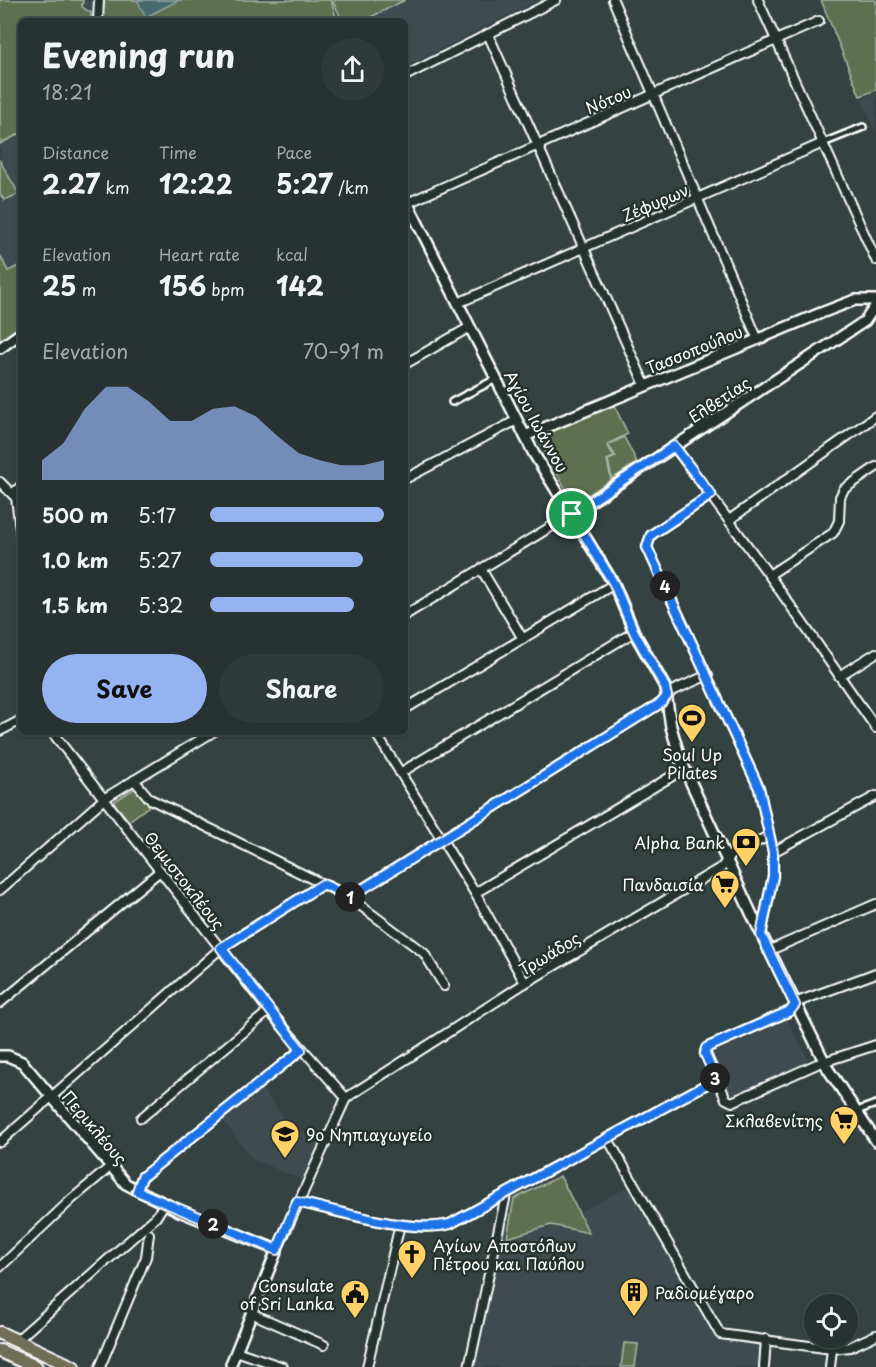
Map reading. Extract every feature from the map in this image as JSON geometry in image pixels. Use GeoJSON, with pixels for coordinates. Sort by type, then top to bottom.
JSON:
{"type":"FeatureCollection","features":[{"type":"Feature","properties":{"kind":"main road"},"geometry":{"type":"LineString","coordinates":[[0,1333],[73,1367]]}},
{"type":"Feature","properties":{"kind":"main road"},"geometry":{"type":"LineString","coordinates":[[0,1350],[36,1367]]}},
{"type":"Feature","properties":{"kind":"street"},"geometry":{"type":"LineString","coordinates":[[98,18],[99,0]]}},
{"type":"Feature","properties":{"kind":"street"},"geometry":{"type":"LineString","coordinates":[[408,74],[556,0]]}},
{"type":"Feature","properties":{"kind":"street"},"geometry":{"type":"LineString","coordinates":[[613,0],[758,339]]}},
{"type":"Feature","properties":{"kind":"street"},"geometry":{"type":"LineString","coordinates":[[758,0],[876,260]]}},
{"type":"Feature","properties":{"kind":"street","name":"Νότου"},"geometry":{"type":"LineString","coordinates":[[408,201],[819,21]]}},
{"type":"Feature","properties":{"kind":"street"},"geometry":{"type":"LineString","coordinates":[[488,34],[581,248],[645,385]]}},
{"type":"Feature","properties":{"kind":"street","name":"Ζέφυρων"},"geometry":{"type":"LineString","coordinates":[[458,303],[863,126]]}},
{"type":"Feature","properties":{"kind":"street","name":"Αγίου Ιωάννου"},"geometry":{"type":"LineString","coordinates":[[408,206],[525,436],[614,584],[634,632],[665,687],[671,727],[684,769],[691,778],[768,951],[824,1062],[876,1141]]}},
{"type":"Feature","properties":{"kind":"street","name":"Τασσοπούλου"},"geometry":{"type":"LineString","coordinates":[[525,436],[855,300],[876,300]]}},
{"type":"Feature","properties":{"kind":"street","name":"Ελβετίας"},"geometry":{"type":"LineString","coordinates":[[572,514],[865,321],[876,305]]}},
{"type":"Feature","properties":{"kind":"street"},"geometry":{"type":"LineString","coordinates":[[408,362],[470,327]]}},
{"type":"Feature","properties":{"kind":"street"},"geometry":{"type":"LineString","coordinates":[[0,348],[18,335]]}},
{"type":"Feature","properties":{"kind":"street"},"geometry":{"type":"LineString","coordinates":[[452,402],[492,381]]}},
{"type":"Feature","properties":{"kind":"street"},"geometry":{"type":"LineString","coordinates":[[729,520],[876,416]]}},
{"type":"Feature","properties":{"kind":"street"},"geometry":{"type":"LineString","coordinates":[[408,477],[517,420]]}},
{"type":"Feature","properties":{"kind":"street"},"geometry":{"type":"LineString","coordinates":[[674,446],[770,575],[876,728]]}},
{"type":"Feature","properties":{"kind":"street"},"geometry":{"type":"LineString","coordinates":[[770,575],[833,533],[839,521],[840,497],[844,489],[876,467]]}},
{"type":"Feature","properties":{"kind":"street"},"geometry":{"type":"LineString","coordinates":[[0,482],[13,493],[18,510]]}},
{"type":"Feature","properties":{"kind":"street"},"geometry":{"type":"LineString","coordinates":[[13,493],[18,489]]}},
{"type":"Feature","properties":{"kind":"street"},"geometry":{"type":"LineString","coordinates":[[711,495],[647,540],[650,554],[759,788],[773,852],[773,876],[761,935]]}},
{"type":"Feature","properties":{"kind":"street"},"geometry":{"type":"LineString","coordinates":[[408,613],[572,514]]}},
{"type":"Feature","properties":{"kind":"street"},"geometry":{"type":"LineString","coordinates":[[481,569],[523,639]]}},
{"type":"Feature","properties":{"kind":"street"},"geometry":{"type":"LineString","coordinates":[[408,707],[614,584]]}},
{"type":"Feature","properties":{"kind":"street"},"geometry":{"type":"LineString","coordinates":[[400,772],[634,632]]}},
{"type":"Feature","properties":{"kind":"street"},"geometry":{"type":"LineString","coordinates":[[839,676],[876,653]]}},
{"type":"Feature","properties":{"kind":"street"},"geometry":{"type":"LineString","coordinates":[[350,897],[661,703],[672,691],[708,675]]}},
{"type":"Feature","properties":{"kind":"street"},"geometry":{"type":"LineString","coordinates":[[0,731],[18,722]]}},
{"type":"Feature","properties":{"kind":"street","name":"Θεμιστοκλέους"},"geometry":{"type":"LineString","coordinates":[[54,735],[269,1011],[301,1050],[346,1098]]}},
{"type":"Feature","properties":{"kind":"street"},"geometry":{"type":"LineString","coordinates":[[0,890],[105,798],[208,735]]}},
{"type":"Feature","properties":{"kind":"street"},"geometry":{"type":"LineString","coordinates":[[377,735],[475,893],[525,983]]}},
{"type":"Feature","properties":{"kind":"street"},"geometry":{"type":"LineString","coordinates":[[475,893],[684,769]]}},
{"type":"Feature","properties":{"kind":"street"},"geometry":{"type":"LineString","coordinates":[[134,780],[150,800],[350,897],[424,953],[444,986]]}},
{"type":"Feature","properties":{"kind":"street"},"geometry":{"type":"LineString","coordinates":[[773,852],[876,796]]}},
{"type":"Feature","properties":{"kind":"street","name":"Τρωάδος"},"geometry":{"type":"LineString","coordinates":[[346,1098],[525,983],[722,867],[732,854],[769,836]]}},
{"type":"Feature","properties":{"kind":"street"},"geometry":{"type":"LineString","coordinates":[[0,1003],[160,871]]}},
{"type":"Feature","properties":{"kind":"street"},"geometry":{"type":"LineString","coordinates":[[0,1142],[221,948],[323,884]]}},
{"type":"Feature","properties":{"kind":"street"},"geometry":{"type":"LineString","coordinates":[[768,951],[876,904]]}},
{"type":"Feature","properties":{"kind":"street"},"geometry":{"type":"LineString","coordinates":[[876,973],[800,1001],[790,1011],[706,1048],[705,1054],[726,1099],[732,1102],[824,1062],[876,1045]]}},
{"type":"Feature","properties":{"kind":"street"},"geometry":{"type":"LineString","coordinates":[[141,1118],[269,1011]]}},
{"type":"Feature","properties":{"kind":"street"},"geometry":{"type":"LineString","coordinates":[[137,1191],[142,1177],[301,1050]]}},
{"type":"Feature","properties":{"kind":"street","name":"Περικλέους"},"geometry":{"type":"LineString","coordinates":[[0,1056],[8,1056],[22,1062],[110,1167],[137,1191],[277,1250]]}},
{"type":"Feature","properties":{"kind":"street"},"geometry":{"type":"LineString","coordinates":[[297,1202],[425,1228],[450,1224],[716,1079]]}},
{"type":"Feature","properties":{"kind":"street"},"geometry":{"type":"LineString","coordinates":[[230,1365],[297,1202],[346,1098]]}},
{"type":"Feature","properties":{"kind":"street"},"geometry":{"type":"LineString","coordinates":[[862,1109],[876,1104]]}},
{"type":"Feature","properties":{"kind":"street"},"geometry":{"type":"LineString","coordinates":[[608,1139],[718,1332],[723,1335],[832,1349],[850,1347],[876,1335]]}},
{"type":"Feature","properties":{"kind":"street"},"geometry":{"type":"LineString","coordinates":[[0,1267],[72,1199],[110,1167]]}},
{"type":"Feature","properties":{"kind":"street"},"geometry":{"type":"LineString","coordinates":[[469,1367],[506,1195]]}},
{"type":"Feature","properties":{"kind":"street"},"geometry":{"type":"LineString","coordinates":[[16,1341],[156,1217],[164,1204]]}},
{"type":"Feature","properties":{"kind":"street"},"geometry":{"type":"LineString","coordinates":[[367,1367],[400,1224]]}},
{"type":"Feature","properties":{"kind":"street"},"geometry":{"type":"LineString","coordinates":[[100,1367],[146,1257],[149,1234]]}},
{"type":"Feature","properties":{"kind":"street"},"geometry":{"type":"LineString","coordinates":[[251,1313],[324,1345]]}},
{"type":"Feature","properties":{"kind":"street"},"geometry":{"type":"LineString","coordinates":[[764,1367],[766,1339]]}},
{"type":"Feature","properties":{"kind":"street"},"geometry":{"type":"LineString","coordinates":[[830,1367],[832,1349]]}},
{"type":"Feature","properties":{"kind":"street"},"geometry":{"type":"LineString","coordinates":[[236,1351],[283,1367]]}},
{"type":"Feature","properties":{"kind":"shaded area"},"geometry":{"type":"Polygon","coordinates":[[[16,0],[538,0],[408,65],[408,18],[18,18],[18,330],[0,343],[0,11],[16,0]]]}},
{"type":"Feature","properties":{"kind":"shaded area"},"geometry":{"type":"Polygon","coordinates":[[[876,93],[876,132],[861,99],[876,93]]]}},
{"type":"Feature","properties":{"kind":"shaded area"},"geometry":{"type":"Polygon","coordinates":[[[786,1017],[810,1064],[730,1100],[709,1055],[786,1017]]]}},
{"type":"Feature","properties":{"kind":"shaded area"},"geometry":{"type":"Polygon","coordinates":[[[261,1088],[293,1129],[320,1139],[303,1180],[252,1159],[221,1118],[261,1088]]]}},
{"type":"Feature","properties":{"kind":"shaded area"},"geometry":{"type":"Polygon","coordinates":[[[561,1174],[580,1212],[632,1185],[717,1341],[763,1346],[761,1367],[475,1367],[511,1197],[561,1174]]]}},
{"type":"Feature","properties":{"kind":"green space"},"geometry":{"type":"Polygon","coordinates":[[[0,0],[83,0],[82,7],[91,13],[91,18],[18,18],[18,135],[0,144],[0,0]]]}},
{"type":"Feature","properties":{"kind":"green space"},"geometry":{"type":"Polygon","coordinates":[[[103,0],[331,0],[336,18],[102,18],[103,0]]]}},
{"type":"Feature","properties":{"kind":"green space"},"geometry":{"type":"Polygon","coordinates":[[[336,0],[405,0],[369,18],[341,18],[333,2],[336,0]]]}},
{"type":"Feature","properties":{"kind":"green space"},"geometry":{"type":"Polygon","coordinates":[[[821,0],[876,0],[876,90],[860,96],[821,0]]]}},
{"type":"Feature","properties":{"kind":"green space"},"geometry":{"type":"Polygon","coordinates":[[[0,161],[18,194],[4,200],[0,194],[0,161]]]}},
{"type":"Feature","properties":{"kind":"green space"},"geometry":{"type":"Polygon","coordinates":[[[0,255],[8,271],[18,266],[18,331],[0,344],[0,255]]]}},
{"type":"Feature","properties":{"kind":"green space"},"geometry":{"type":"Polygon","coordinates":[[[614,405],[628,434],[607,444],[614,457],[607,460],[611,480],[574,504],[540,442],[544,435],[614,405]]]}},
{"type":"Feature","properties":{"kind":"green space"},"geometry":{"type":"Polygon","coordinates":[[[624,437],[637,462],[612,479],[608,460],[616,457],[608,445],[624,437]]]}},
{"type":"Feature","properties":{"kind":"green space"},"geometry":{"type":"Polygon","coordinates":[[[135,788],[144,796],[149,806],[129,821],[115,801],[135,788]]]}},
{"type":"Feature","properties":{"kind":"green space"},"geometry":{"type":"Polygon","coordinates":[[[560,1176],[589,1233],[551,1225],[507,1238],[514,1199],[560,1176]]]}},
{"type":"Feature","properties":{"kind":"green space"},"geometry":{"type":"Polygon","coordinates":[[[624,1343],[638,1344],[635,1367],[621,1367],[624,1343]]]}},
{"type":"Feature","properties":{"kind":"water"},"geometry":{"type":"Polygon","coordinates":[[[137,0],[179,0],[146,17],[137,0]]]}},
{"type":"Feature","properties":{"kind":"place","name":"Soul Up Pilates"},"geometry":{"type":"Point","coordinates":[692,744]}},
{"type":"Feature","properties":{"kind":"place","name":"Alpha Bank"},"geometry":{"type":"Point","coordinates":[746,868]}},
{"type":"Feature","properties":{"kind":"place","name":"Πανδαισία"},"geometry":{"type":"Point","coordinates":[725,910]}},
{"type":"Feature","properties":{"kind":"place","name":"Σκλαβενίτης"},"geometry":{"type":"Point","coordinates":[844,1146]}},
{"type":"Feature","properties":{"kind":"place","name":"9ο Νηπιαγωγείο"},"geometry":{"type":"Point","coordinates":[285,1160]}},
{"type":"Feature","properties":{"kind":"place","name":"Αγίων Αποστόλων Πέτρου και Παύλου"},"geometry":{"type":"Point","coordinates":[412,1280]}},
{"type":"Feature","properties":{"kind":"place","name":"Ραδιομέγαρο"},"geometry":{"type":"Point","coordinates":[634,1318]}},
{"type":"Feature","properties":{"kind":"place","name":"Consulate of Sri Lanka"},"geometry":{"type":"Point","coordinates":[355,1320]}},
{"type":"Feature","properties":{"kind":"route"},"geometry":{"type":"LineString","coordinates":[[674,446],[711,495],[651,535],[647,540],[647,547],[759,788],[773,852],[773,876],[761,935],[795,1005],[790,1011],[706,1048],[705,1054],[716,1079],[450,1224],[425,1228],[297,1202],[277,1250],[179,1211],[137,1191],[142,1177],[301,1050],[221,948],[323,884],[350,897],[661,703],[667,696],[665,687],[634,632],[614,584],[572,514],[674,446]]}}]}
